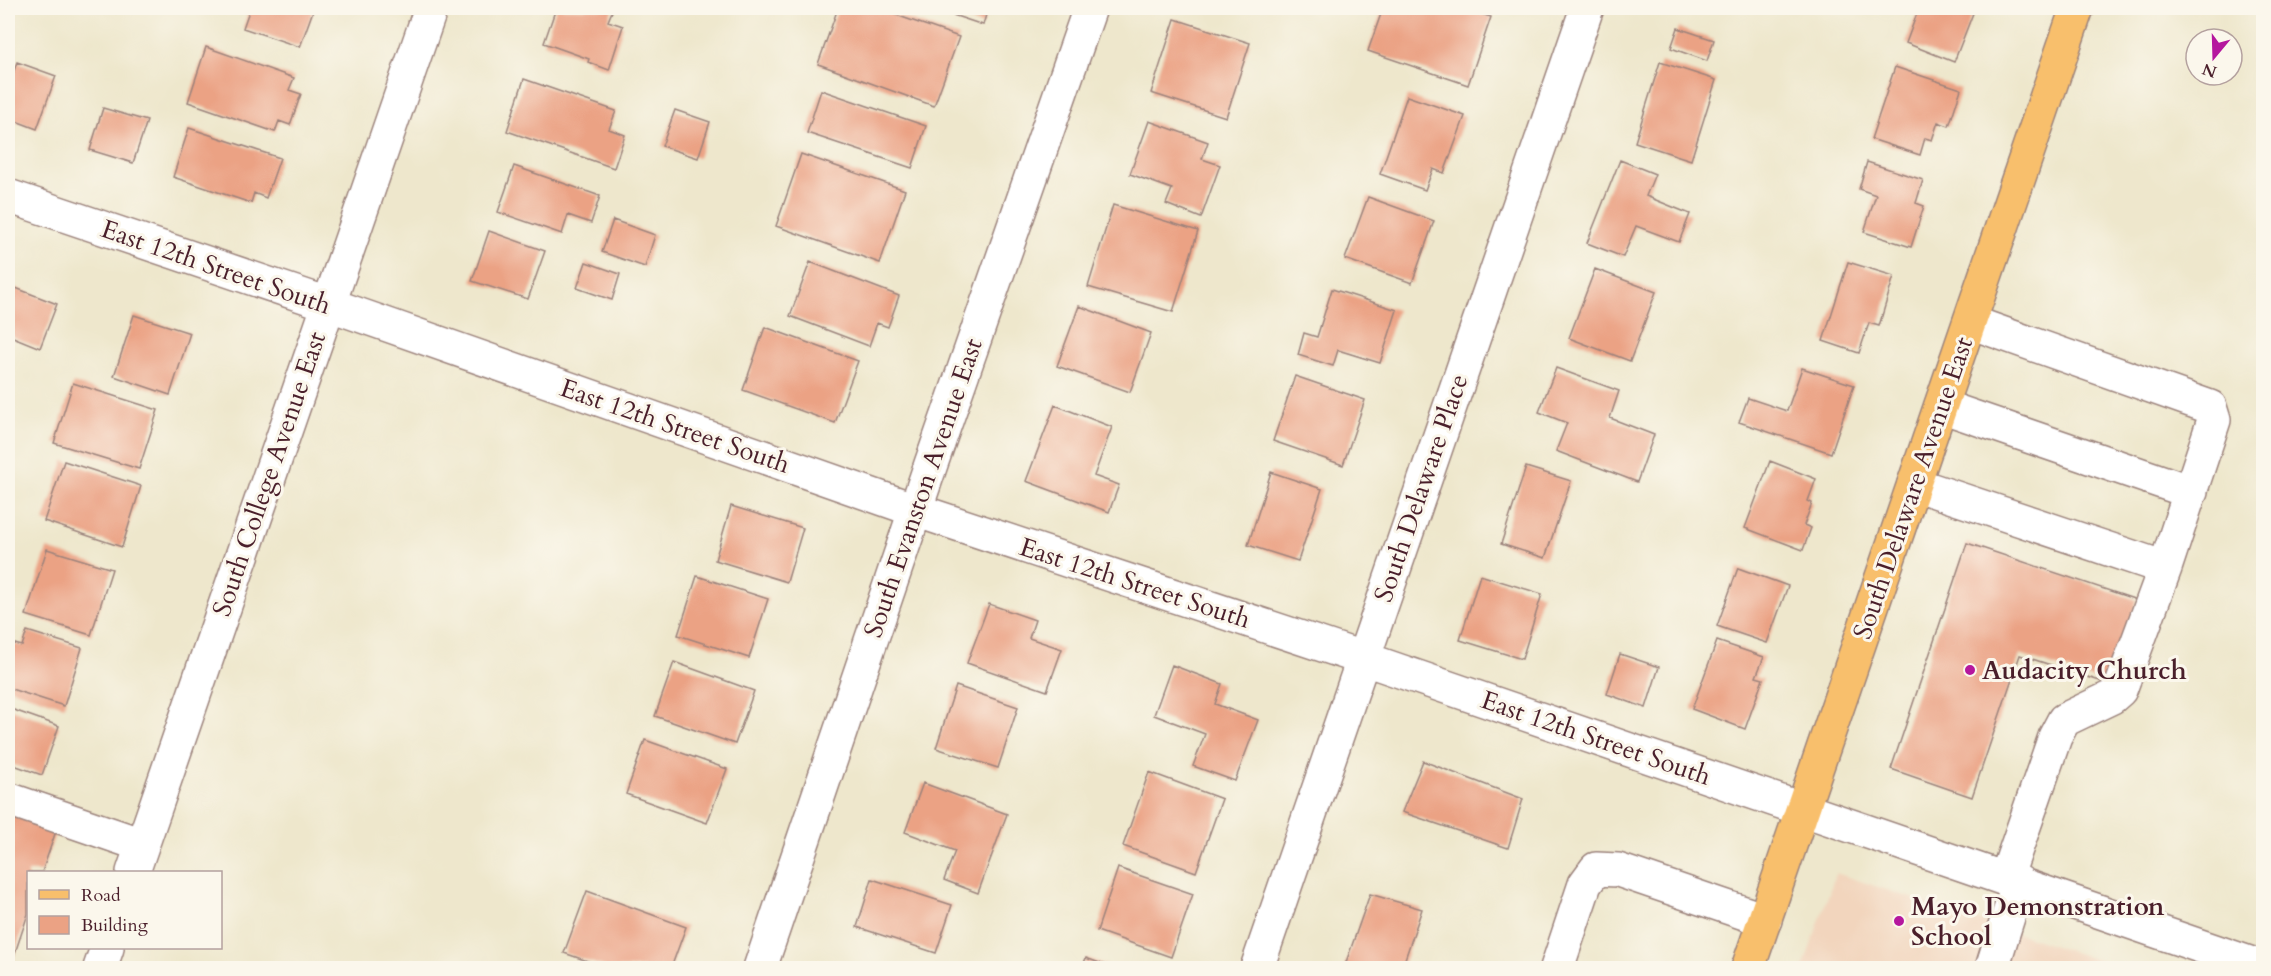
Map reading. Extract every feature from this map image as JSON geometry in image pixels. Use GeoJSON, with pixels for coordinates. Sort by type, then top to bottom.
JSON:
{"type":"FeatureCollection","features":[{"type":"Feature","properties":{"kind":"main road","name":"South Delaware Avenue East"},"geometry":{"type":"LineString","coordinates":[[1748,969],[2077,8]]}},
{"type":"Feature","properties":{"kind":"street","name":"South College Avenue East"},"geometry":{"type":"LineString","coordinates":[[138,859],[327,304],[431,8]]}},
{"type":"Feature","properties":{"kind":"street","name":"South Evanston Avenue East"},"geometry":{"type":"LineString","coordinates":[[760,969],[915,510],[1090,8]]}},
{"type":"Feature","properties":{"kind":"street","name":"South Delaware Place"},"geometry":{"type":"LineString","coordinates":[[1257,969],[1587,8]]}},
{"type":"Feature","properties":{"kind":"street","name":"East 12th Street South"},"geometry":{"type":"LineString","coordinates":[[8,196],[327,304],[915,510],[1362,658],[2264,968]]}},
{"type":"Feature","properties":{"kind":"street"},"geometry":{"type":"LineString","coordinates":[[1970,322],[2210,408],[2214,420],[2165,568],[2120,690],[2112,697],[2064,720],[2055,736],[2012,880],[1992,969]]}},
{"type":"Feature","properties":{"kind":"street"},"geometry":{"type":"LineString","coordinates":[[1941,406],[2190,492]]}},
{"type":"Feature","properties":{"kind":"street"},"geometry":{"type":"LineString","coordinates":[[1914,484],[2165,568]]}},
{"type":"Feature","properties":{"kind":"street"},"geometry":{"type":"LineString","coordinates":[[8,799],[138,859]]}},
{"type":"Feature","properties":{"kind":"street"},"geometry":{"type":"LineString","coordinates":[[1557,969],[1585,884],[1596,869],[1617,870],[1765,920]]}},
{"type":"Feature","properties":{"kind":"street"},"geometry":{"type":"LineString","coordinates":[[100,969],[107,949]]}},
{"type":"Feature","properties":{"kind":"shaded area","name":"Mayo Demonstration School"},"geometry":{"type":"Polygon","coordinates":[[[1836,873],[2121,968],[1803,968],[1836,873]]]}},
{"type":"Feature","properties":{"kind":"building"},"geometry":{"type":"Polygon","coordinates":[[[250,8],[314,8],[300,47],[243,28],[250,8]]]}},
{"type":"Feature","properties":{"kind":"building"},"geometry":{"type":"Polygon","coordinates":[[[556,8],[613,9],[608,21],[623,26],[609,70],[588,62],[589,59],[544,43],[556,8]]]}},
{"type":"Feature","properties":{"kind":"building"},"geometry":{"type":"Polygon","coordinates":[[[838,8],[876,8],[959,37],[934,106],[818,64],[838,8]]]}},
{"type":"Feature","properties":{"kind":"building"},"geometry":{"type":"Polygon","coordinates":[[[932,8],[988,8],[983,25],[932,8]]]}},
{"type":"Feature","properties":{"kind":"building"},"geometry":{"type":"Polygon","coordinates":[[[1383,8],[1462,8],[1491,17],[1468,85],[1368,51],[1383,8]]]}},
{"type":"Feature","properties":{"kind":"building"},"geometry":{"type":"Polygon","coordinates":[[[1919,8],[1975,8],[1954,62],[1906,43],[1919,8]]]}},
{"type":"Feature","properties":{"kind":"building"},"geometry":{"type":"Polygon","coordinates":[[[1175,19],[1250,43],[1226,117],[1151,93],[1175,19]]]}},
{"type":"Feature","properties":{"kind":"building"},"geometry":{"type":"Polygon","coordinates":[[[1678,28],[1714,40],[1707,61],[1671,48],[1678,28]]]}},
{"type":"Feature","properties":{"kind":"building"},"geometry":{"type":"Polygon","coordinates":[[[206,47],[294,78],[289,90],[301,94],[290,125],[279,121],[275,132],[188,102],[206,47]]]}},
{"type":"Feature","properties":{"kind":"building"},"geometry":{"type":"Polygon","coordinates":[[[17,62],[56,76],[37,129],[8,118],[8,88],[17,62]]]}},
{"type":"Feature","properties":{"kind":"building"},"geometry":{"type":"Polygon","coordinates":[[[1660,62],[1716,80],[1691,160],[1635,142],[1660,62]]]}},
{"type":"Feature","properties":{"kind":"building"},"geometry":{"type":"Polygon","coordinates":[[[1895,67],[1961,89],[1949,126],[1938,122],[1932,140],[1925,138],[1920,155],[1871,139],[1895,67]]]}},
{"type":"Feature","properties":{"kind":"building"},"geometry":{"type":"Polygon","coordinates":[[[524,79],[616,111],[609,129],[625,135],[614,168],[507,131],[524,79]]]}},
{"type":"Feature","properties":{"kind":"building"},"geometry":{"type":"Polygon","coordinates":[[[821,90],[926,126],[912,168],[807,133],[821,90]]]}},
{"type":"Feature","properties":{"kind":"building"},"geometry":{"type":"Polygon","coordinates":[[[1407,96],[1465,116],[1444,173],[1433,169],[1425,190],[1380,174],[1407,96]]]}},
{"type":"Feature","properties":{"kind":"building"},"geometry":{"type":"Polygon","coordinates":[[[103,108],[147,121],[133,163],[90,150],[103,108]]]}},
{"type":"Feature","properties":{"kind":"building"},"geometry":{"type":"Polygon","coordinates":[[[675,110],[710,122],[698,158],[662,146],[675,110]]]}},
{"type":"Feature","properties":{"kind":"building"},"geometry":{"type":"Polygon","coordinates":[[[1149,121],[1208,142],[1202,159],[1220,165],[1201,218],[1166,204],[1172,189],[1130,174],[1149,121]]]}},
{"type":"Feature","properties":{"kind":"building"},"geometry":{"type":"Polygon","coordinates":[[[189,128],[280,158],[266,198],[254,193],[251,203],[173,177],[189,128]]]}},
{"type":"Feature","properties":{"kind":"building"},"geometry":{"type":"Polygon","coordinates":[[[801,154],[905,190],[880,263],[776,226],[801,154]]]}},
{"type":"Feature","properties":{"kind":"building"},"geometry":{"type":"Polygon","coordinates":[[[1620,160],[1655,174],[1646,196],[1690,214],[1679,242],[1636,226],[1623,257],[1587,243],[1620,160]]]}},
{"type":"Feature","properties":{"kind":"building"},"geometry":{"type":"Polygon","coordinates":[[[1867,162],[1923,180],[1916,203],[1924,206],[1911,247],[1864,232],[1876,195],[1859,189],[1867,162]]]}},
{"type":"Feature","properties":{"kind":"building"},"geometry":{"type":"Polygon","coordinates":[[[514,166],[600,196],[591,223],[568,215],[562,234],[498,212],[514,166]]]}},
{"type":"Feature","properties":{"kind":"building"},"geometry":{"type":"Polygon","coordinates":[[[1368,197],[1434,221],[1412,283],[1345,259],[1368,197]]]}},
{"type":"Feature","properties":{"kind":"building"},"geometry":{"type":"Polygon","coordinates":[[[1113,205],[1198,231],[1173,312],[1088,287],[1113,205]]]}},
{"type":"Feature","properties":{"kind":"building"},"geometry":{"type":"Polygon","coordinates":[[[613,220],[655,235],[645,267],[602,252],[613,220]]]}},
{"type":"Feature","properties":{"kind":"building"},"geometry":{"type":"Polygon","coordinates":[[[489,231],[545,251],[528,299],[472,281],[489,231]]]}},
{"type":"Feature","properties":{"kind":"building"},"geometry":{"type":"Polygon","coordinates":[[[586,262],[620,274],[612,300],[577,288],[586,262]]]}},
{"type":"Feature","properties":{"kind":"building"},"geometry":{"type":"Polygon","coordinates":[[[810,262],[899,296],[888,327],[877,323],[869,346],[790,316],[810,262]]]}},
{"type":"Feature","properties":{"kind":"building"},"geometry":{"type":"Polygon","coordinates":[[[1848,262],[1894,276],[1879,326],[1869,323],[1859,353],[1823,341],[1848,262]]]}},
{"type":"Feature","properties":{"kind":"building"},"geometry":{"type":"Polygon","coordinates":[[[1595,269],[1656,292],[1630,361],[1569,338],[1595,269]]]}},
{"type":"Feature","properties":{"kind":"building"},"geometry":{"type":"Polygon","coordinates":[[[8,285],[57,304],[40,348],[8,335],[8,285]]]}},
{"type":"Feature","properties":{"kind":"building"},"geometry":{"type":"Polygon","coordinates":[[[1332,289],[1397,310],[1380,363],[1338,350],[1333,366],[1298,355],[1304,333],[1317,337],[1332,289]]]}},
{"type":"Feature","properties":{"kind":"building"},"geometry":{"type":"Polygon","coordinates":[[[1079,306],[1151,333],[1130,392],[1057,366],[1079,306]]]}},
{"type":"Feature","properties":{"kind":"building"},"geometry":{"type":"Polygon","coordinates":[[[134,315],[190,333],[170,395],[114,376],[134,315]]]}},
{"type":"Feature","properties":{"kind":"building"},"geometry":{"type":"Polygon","coordinates":[[[765,327],[858,361],[835,423],[743,390],[765,327]]]}},
{"type":"Feature","properties":{"kind":"building"},"geometry":{"type":"Polygon","coordinates":[[[1556,368],[1619,391],[1610,418],[1654,435],[1637,482],[1556,451],[1567,423],[1539,412],[1556,368]]]}},
{"type":"Feature","properties":{"kind":"building"},"geometry":{"type":"Polygon","coordinates":[[[1802,368],[1854,385],[1831,453],[1739,422],[1748,398],[1787,411],[1802,368]]]}},
{"type":"Feature","properties":{"kind":"building"},"geometry":{"type":"Polygon","coordinates":[[[1295,376],[1365,400],[1343,465],[1273,441],[1295,376]]]}},
{"type":"Feature","properties":{"kind":"building"},"geometry":{"type":"Polygon","coordinates":[[[73,383],[158,410],[139,469],[54,443],[73,383]]]}},
{"type":"Feature","properties":{"kind":"building"},"geometry":{"type":"Polygon","coordinates":[[[1055,405],[1112,427],[1094,476],[1119,485],[1109,512],[1026,481],[1055,405]]]}},
{"type":"Feature","properties":{"kind":"building"},"geometry":{"type":"Polygon","coordinates":[[[64,461],[141,486],[122,547],[44,521],[64,461]]]}},
{"type":"Feature","properties":{"kind":"building"},"geometry":{"type":"Polygon","coordinates":[[[1770,461],[1816,479],[1808,501],[1812,503],[1804,525],[1811,528],[1803,550],[1745,528],[1770,461]]]}},
{"type":"Feature","properties":{"kind":"building"},"geometry":{"type":"Polygon","coordinates":[[[1526,467],[1571,481],[1545,558],[1501,544],[1526,467]]]}},
{"type":"Feature","properties":{"kind":"building"},"geometry":{"type":"Polygon","coordinates":[[[1271,472],[1322,489],[1298,561],[1248,545],[1271,472]]]}},
{"type":"Feature","properties":{"kind":"building"},"geometry":{"type":"Polygon","coordinates":[[[731,506],[803,528],[787,582],[715,560],[731,506]]]}},
{"type":"Feature","properties":{"kind":"building","name":"Audacity Church"},"geometry":{"type":"Polygon","coordinates":[[[1967,543],[2137,600],[2109,684],[2020,655],[1972,797],[1891,769],[1967,543]]]}},
{"type":"Feature","properties":{"kind":"building"},"geometry":{"type":"Polygon","coordinates":[[[47,549],[112,569],[91,635],[26,615],[47,549]]]}},
{"type":"Feature","properties":{"kind":"building"},"geometry":{"type":"Polygon","coordinates":[[[1738,568],[1788,586],[1767,643],[1717,626],[1738,568]]]}},
{"type":"Feature","properties":{"kind":"building"},"geometry":{"type":"Polygon","coordinates":[[[1480,575],[1542,594],[1522,659],[1460,640],[1480,575]]]}},
{"type":"Feature","properties":{"kind":"building"},"geometry":{"type":"Polygon","coordinates":[[[697,576],[768,599],[749,658],[678,635],[697,576]]]}},
{"type":"Feature","properties":{"kind":"building"},"geometry":{"type":"Polygon","coordinates":[[[989,604],[1035,620],[1029,638],[1062,649],[1047,691],[967,663],[989,604]]]}},
{"type":"Feature","properties":{"kind":"building"},"geometry":{"type":"Polygon","coordinates":[[[27,631],[82,648],[64,706],[8,688],[8,642],[22,646],[27,631]]]}},
{"type":"Feature","properties":{"kind":"building"},"geometry":{"type":"Polygon","coordinates":[[[1717,641],[1764,657],[1756,677],[1763,679],[1745,729],[1692,709],[1717,641]]]}},
{"type":"Feature","properties":{"kind":"building"},"geometry":{"type":"Polygon","coordinates":[[[1620,654],[1659,667],[1646,708],[1607,694],[1620,654]]]}},
{"type":"Feature","properties":{"kind":"building"},"geometry":{"type":"Polygon","coordinates":[[[674,662],[754,691],[735,744],[655,716],[674,662]]]}},
{"type":"Feature","properties":{"kind":"building"},"geometry":{"type":"Polygon","coordinates":[[[1172,665],[1222,684],[1215,704],[1258,720],[1235,781],[1193,766],[1205,734],[1154,715],[1172,665]]]}},
{"type":"Feature","properties":{"kind":"building"},"geometry":{"type":"Polygon","coordinates":[[[956,686],[1018,707],[998,768],[936,748],[956,686]]]}},
{"type":"Feature","properties":{"kind":"building"},"geometry":{"type":"Polygon","coordinates":[[[8,708],[59,726],[42,775],[8,763],[8,708]]]}},
{"type":"Feature","properties":{"kind":"building"},"geometry":{"type":"Polygon","coordinates":[[[645,740],[727,769],[707,823],[626,794],[645,740]]]}},
{"type":"Feature","properties":{"kind":"building"},"geometry":{"type":"Polygon","coordinates":[[[1423,761],[1523,799],[1508,848],[1402,812],[1423,761]]]}},
{"type":"Feature","properties":{"kind":"building"},"geometry":{"type":"Polygon","coordinates":[[[1149,772],[1222,799],[1196,872],[1123,846],[1149,772]]]}},
{"type":"Feature","properties":{"kind":"building"},"geometry":{"type":"Polygon","coordinates":[[[923,783],[1007,814],[978,893],[944,880],[955,851],[905,832],[923,783]]]}},
{"type":"Feature","properties":{"kind":"building"},"geometry":{"type":"Polygon","coordinates":[[[8,812],[57,828],[42,871],[27,871],[27,917],[10,968],[8,968],[8,812]]]}},
{"type":"Feature","properties":{"kind":"building"},"geometry":{"type":"Polygon","coordinates":[[[1118,868],[1193,894],[1171,957],[1097,931],[1118,868]]]}},
{"type":"Feature","properties":{"kind":"building"},"geometry":{"type":"Polygon","coordinates":[[[872,879],[952,905],[936,953],[857,927],[872,879]]]}},
{"type":"Feature","properties":{"kind":"building"},"geometry":{"type":"Polygon","coordinates":[[[587,891],[686,927],[671,968],[608,968],[564,953],[587,891]]]}},
{"type":"Feature","properties":{"kind":"building"},"geometry":{"type":"Polygon","coordinates":[[[1370,894],[1422,909],[1402,968],[1344,968],[1370,894]]]}},
{"type":"Feature","properties":{"kind":"building"},"geometry":{"type":"Polygon","coordinates":[[[1086,958],[1113,968],[1082,968],[1086,958]]]}},
{"type":"Feature","properties":{"kind":"place","name":"Audacity Church"},"geometry":{"type":"Point","coordinates":[1970,670]}},
{"type":"Feature","properties":{"kind":"place","name":"Mayo Demonstration School"},"geometry":{"type":"Point","coordinates":[1899,921]}}]}
